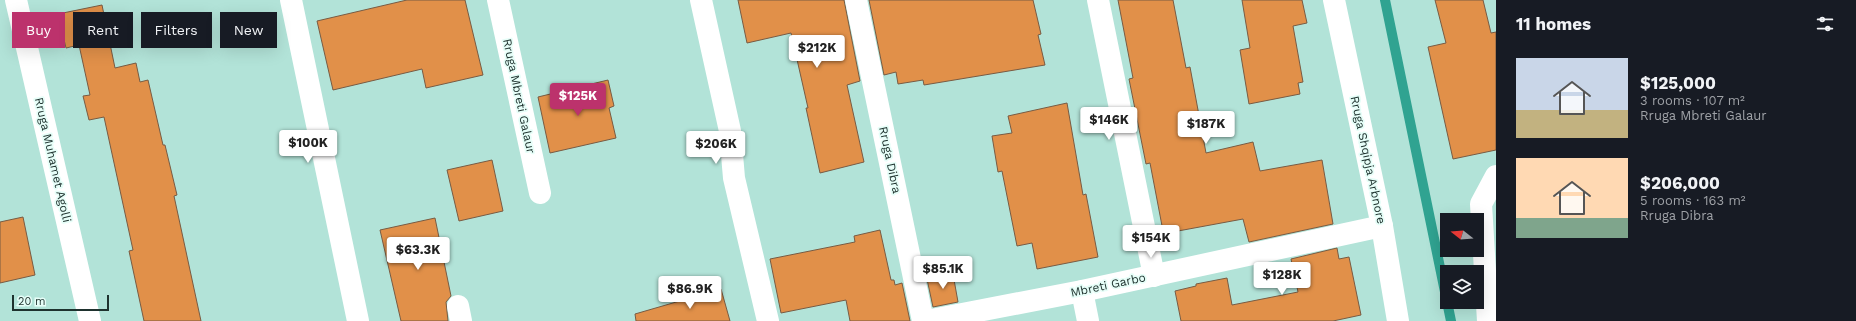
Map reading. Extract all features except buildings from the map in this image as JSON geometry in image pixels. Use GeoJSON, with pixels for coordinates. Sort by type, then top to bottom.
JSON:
{"type":"FeatureCollection","features":[{"type":"Feature","properties":{"kind":"street","name":"Rruga Muhamet Agolli"},"geometry":{"type":"LineString","coordinates":[[16,0],[90,321]]}},
{"type":"Feature","properties":{"kind":"street"},"geometry":{"type":"LineString","coordinates":[[291,0],[358,321]]}},
{"type":"Feature","properties":{"kind":"street","name":"Rruga Mbreti Galaur"},"geometry":{"type":"LineString","coordinates":[[498,0],[540,193]]}},
{"type":"Feature","properties":{"kind":"street"},"geometry":{"type":"LineString","coordinates":[[702,0],[730,131],[734,178],[768,321]]}},
{"type":"Feature","properties":{"kind":"street","name":"Rruga Dibra"},"geometry":{"type":"LineString","coordinates":[[856,0],[923,321]]}},
{"type":"Feature","properties":{"kind":"street"},"geometry":{"type":"LineString","coordinates":[[1098,0],[1154,276]]}},
{"type":"Feature","properties":{"kind":"street","name":"Rruga Shqipja Arbnore"},"geometry":{"type":"LineString","coordinates":[[1334,0],[1382,226],[1398,321]]}},
{"type":"Feature","properties":{"kind":"street"},"geometry":{"type":"LineString","coordinates":[[1491,315],[1481,204],[1496,176]]}},
{"type":"Feature","properties":{"kind":"street","name":"Mbreti Garbo"},"geometry":{"type":"LineString","coordinates":[[926,321],[1154,276],[1382,226]]}},
{"type":"Feature","properties":{"kind":"street"},"geometry":{"type":"LineString","coordinates":[[1082,291],[1088,321]]}},
{"type":"Feature","properties":{"kind":"waterway"},"geometry":{"type":"LineString","coordinates":[[1385,0],[1451,321]]}}]}
